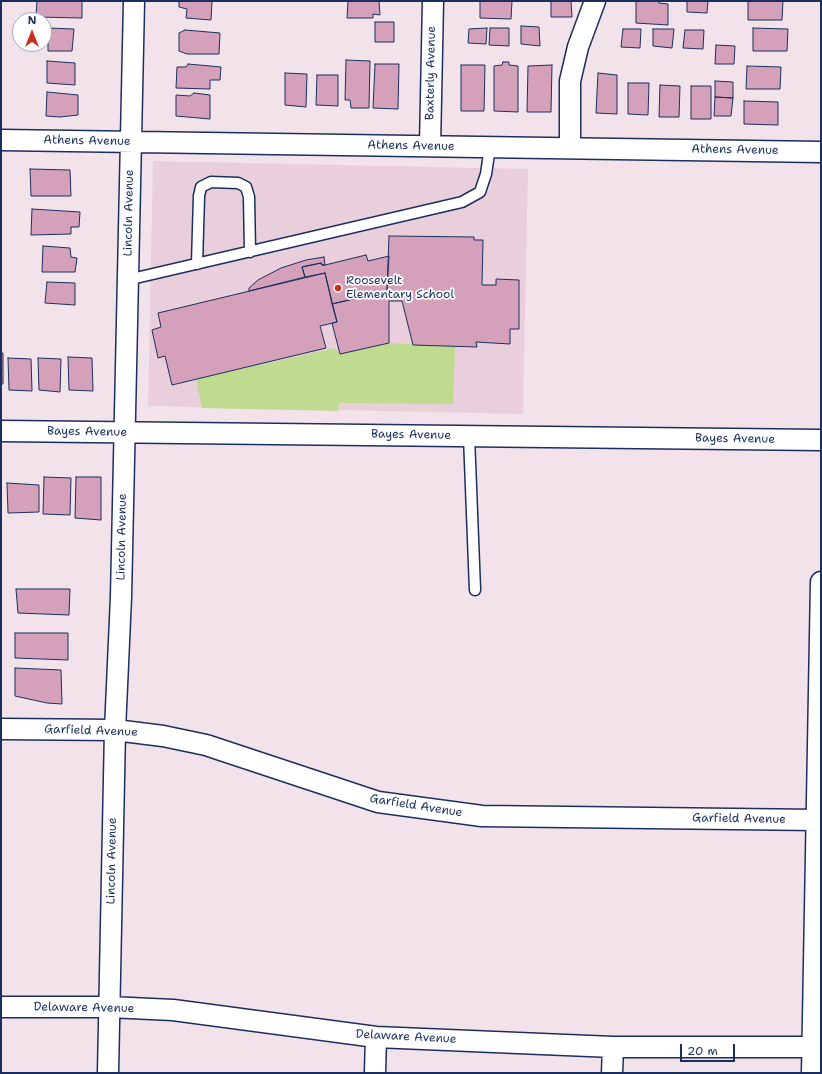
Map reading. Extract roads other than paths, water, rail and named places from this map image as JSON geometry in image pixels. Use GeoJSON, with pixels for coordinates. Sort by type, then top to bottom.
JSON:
{"type":"FeatureCollection","features":[{"type":"Feature","properties":{"kind":"street","name":"Lincoln Avenue"},"geometry":{"type":"LineString","coordinates":[[108,1073],[115,730],[121,597],[134,1]]}},
{"type":"Feature","properties":{"kind":"street","name":"Baxterly Avenue"},"geometry":{"type":"LineString","coordinates":[[430,146],[433,1]]}},
{"type":"Feature","properties":{"kind":"street"},"geometry":{"type":"LineString","coordinates":[[570,148],[570,81],[578,47],[595,1]]}},
{"type":"Feature","properties":{"kind":"street","name":"Athens Avenue"},"geometry":{"type":"LineString","coordinates":[[1,140],[821,152]]}},
{"type":"Feature","properties":{"kind":"street","name":"Bayes Avenue"},"geometry":{"type":"LineString","coordinates":[[1,431],[821,440]]}},
{"type":"Feature","properties":{"kind":"street"},"geometry":{"type":"LineString","coordinates":[[812,1073],[821,582]]}},
{"type":"Feature","properties":{"kind":"street","name":"Garfield Avenue"},"geometry":{"type":"LineString","coordinates":[[1,729],[115,730],[163,736],[206,745],[378,802],[482,816],[817,820]]}},
{"type":"Feature","properties":{"kind":"street","name":"Delaware Avenue"},"geometry":{"type":"LineString","coordinates":[[1,1007],[109,1007],[173,1010],[376,1037],[613,1046],[812,1046]]}},
{"type":"Feature","properties":{"kind":"street"},"geometry":{"type":"LineString","coordinates":[[375,1073],[376,1037]]}},
{"type":"Feature","properties":{"kind":"street"},"geometry":{"type":"LineString","coordinates":[[612,1073],[613,1046]]}},
{"type":"Feature","properties":{"kind":"lane"},"geometry":{"type":"LineString","coordinates":[[127,280],[462,202],[480,192],[486,174],[490,147]]}},
{"type":"Feature","properties":{"kind":"lane"},"geometry":{"type":"LineString","coordinates":[[197,264],[199,196],[201,187],[210,182],[238,183],[246,187],[249,197],[250,252]]}},
{"type":"Feature","properties":{"kind":"lane"},"geometry":{"type":"LineString","coordinates":[[469,436],[475,590]]}},
{"type":"Feature","properties":{"kind":"place","name":"Roosevelt Elementary School"},"geometry":{"type":"Point","coordinates":[338,288]}}]}
